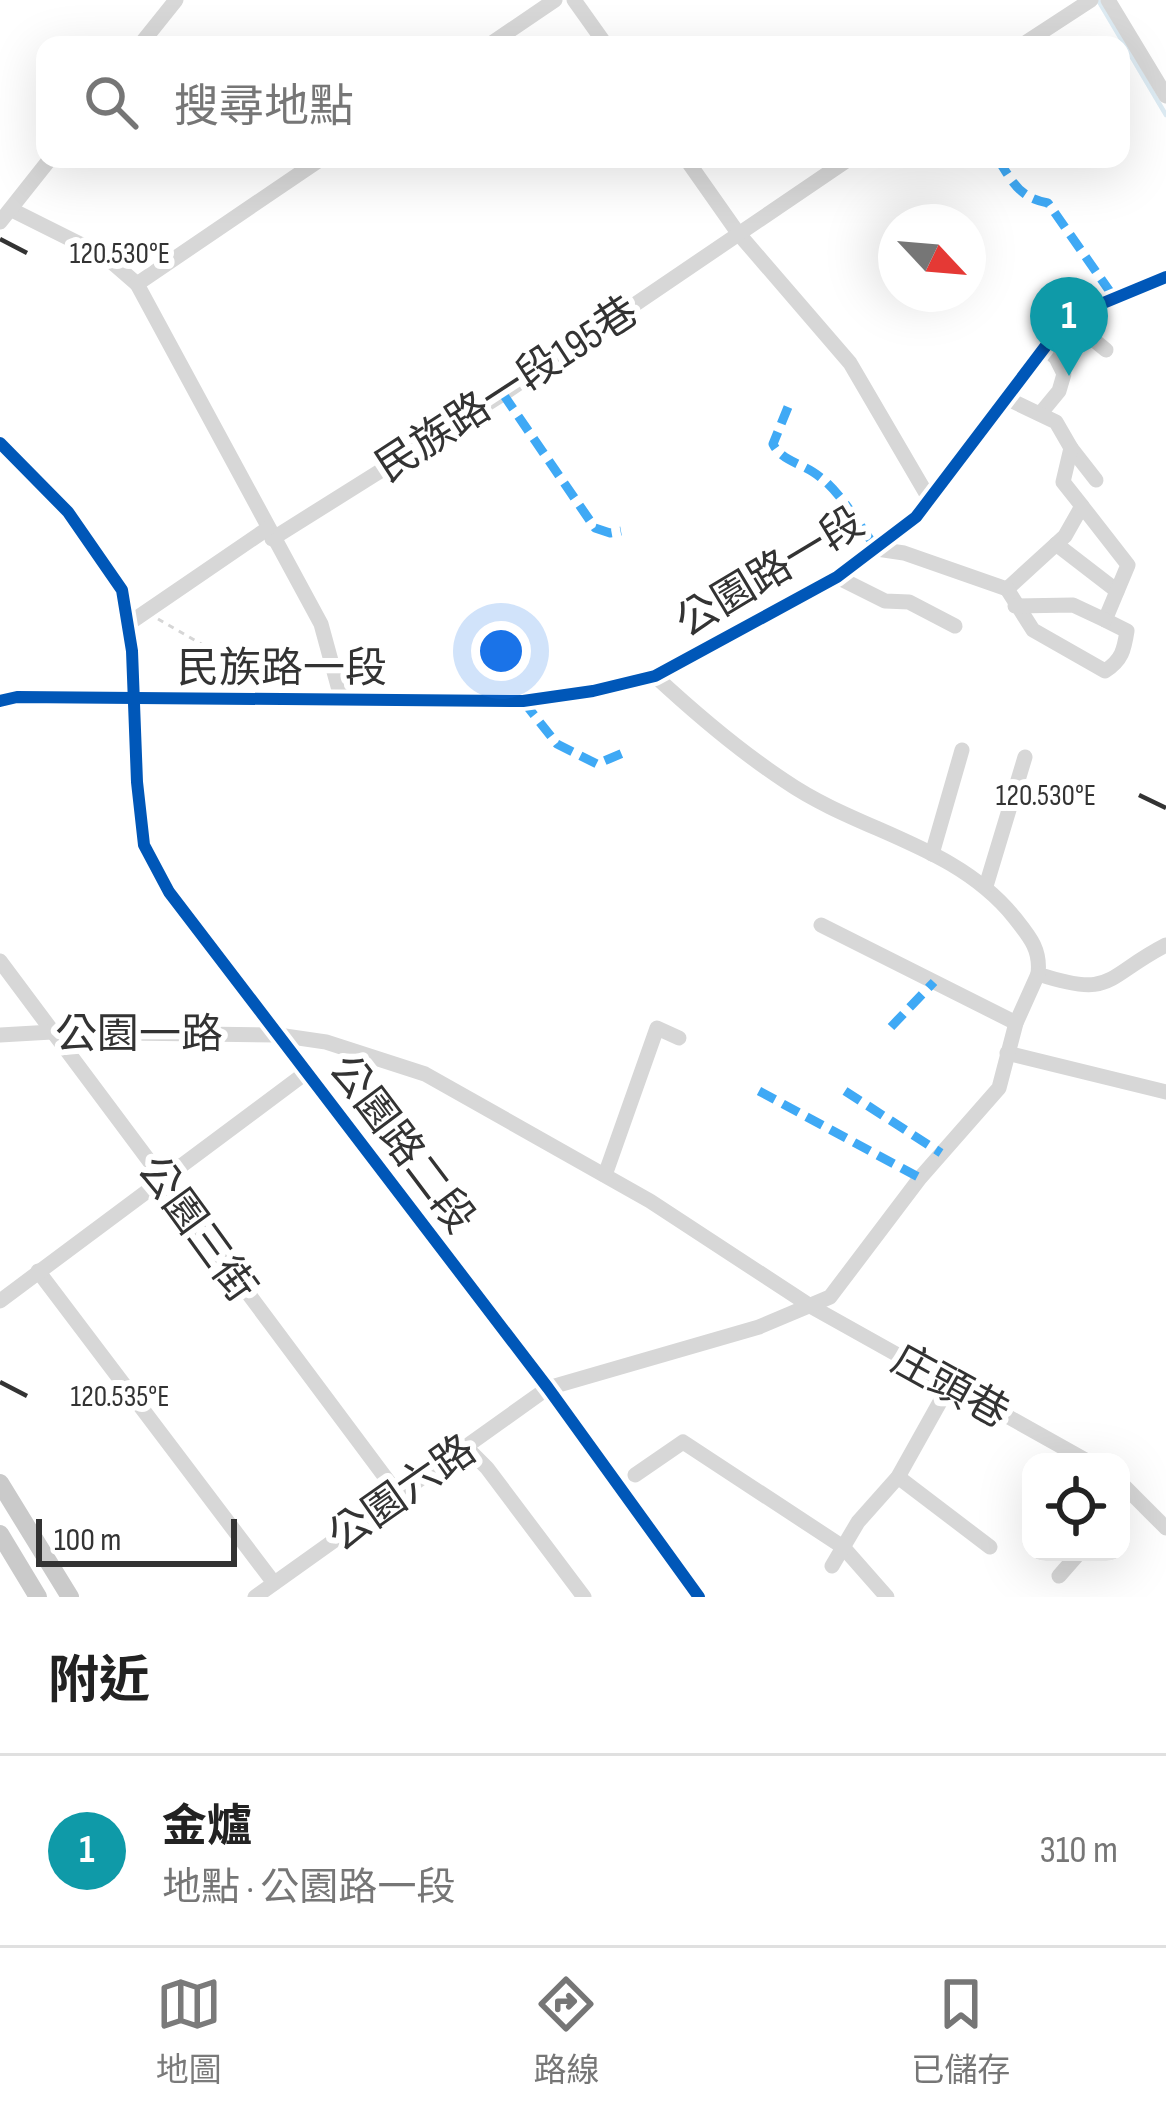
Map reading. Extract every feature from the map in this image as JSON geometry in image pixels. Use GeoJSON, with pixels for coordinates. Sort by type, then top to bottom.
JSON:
{"type":"FeatureCollection","features":[{"type":"Feature","properties":{"kind":"main road"},"geometry":{"type":"LineString","coordinates":[[0,1483],[70,1597]]}},
{"type":"Feature","properties":{"kind":"main road"},"geometry":{"type":"LineString","coordinates":[[0,1534],[38,1597]]}},
{"type":"Feature","properties":{"kind":"street"},"geometry":{"type":"LineString","coordinates":[[147,36],[176,0]]}},
{"type":"Feature","properties":{"kind":"street"},"geometry":{"type":"LineString","coordinates":[[502,36],[555,0]]}},
{"type":"Feature","properties":{"kind":"street"},"geometry":{"type":"LineString","coordinates":[[574,0],[600,36]]}},
{"type":"Feature","properties":{"kind":"street"},"geometry":{"type":"LineString","coordinates":[[1036,36],[1090,0]]}},
{"type":"Feature","properties":{"kind":"street"},"geometry":{"type":"LineString","coordinates":[[1108,0],[1166,95]]}},
{"type":"Feature","properties":{"kind":"street"},"geometry":{"type":"LineString","coordinates":[[43,168],[6,216],[106,257],[137,284],[320,624],[342,701]]}},
{"type":"Feature","properties":{"kind":"street"},"geometry":{"type":"LineString","coordinates":[[137,284],[308,168]]}},
{"type":"Feature","properties":{"kind":"street"},"geometry":{"type":"LineString","coordinates":[[692,168],[738,232],[850,363],[930,500]]}},
{"type":"Feature","properties":{"kind":"street","name":"民族路一段195巷"},"geometry":{"type":"LineString","coordinates":[[128,624],[503,394],[835,168]]}},
{"type":"Feature","properties":{"kind":"street"},"geometry":{"type":"LineString","coordinates":[[1106,350],[1067,318],[1166,277]]}},
{"type":"Feature","properties":{"kind":"street","name":"公園路一段"},"geometry":{"type":"LineString","coordinates":[[655,676],[837,577],[916,517],[1067,318]]}},
{"type":"Feature","properties":{"kind":"street"},"geometry":{"type":"LineString","coordinates":[[1040,414],[1059,391],[1064,374],[1045,348]]}},
{"type":"Feature","properties":{"kind":"street"},"geometry":{"type":"LineString","coordinates":[[1008,398],[1056,422],[1096,480]]}},
{"type":"Feature","properties":{"kind":"street","name":"民族路一段"},"geometry":{"type":"LineString","coordinates":[[0,443],[68,512],[122,590],[136,700],[523,700],[593,691],[655,676]]}},
{"type":"Feature","properties":{"kind":"street"},"geometry":{"type":"LineString","coordinates":[[1071,448],[1063,482],[1128,565],[1105,620]]}},
{"type":"Feature","properties":{"kind":"street"},"geometry":{"type":"LineString","coordinates":[[1007,589],[1056,544],[1082,506]]}},
{"type":"Feature","properties":{"kind":"street"},"geometry":{"type":"LineString","coordinates":[[1056,544],[1117,591]]}},
{"type":"Feature","properties":{"kind":"street"},"geometry":{"type":"LineString","coordinates":[[877,549],[1007,589],[1015,606],[1034,631],[1105,670],[1117,664],[1124,651],[1127,631],[1073,604],[1015,606]]}},
{"type":"Feature","properties":{"kind":"street"},"geometry":{"type":"LineString","coordinates":[[837,577],[885,601],[908,602],[955,626]]}},
{"type":"Feature","properties":{"kind":"street"},"geometry":{"type":"LineString","coordinates":[[548,1388],[759,1327],[830,1298],[920,1178],[999,1088],[1040,959],[1034,942],[986,886],[932,854],[789,785],[714,730],[655,676]]}},
{"type":"Feature","properties":{"kind":"street"},"geometry":{"type":"LineString","coordinates":[[0,701],[136,700]]}},
{"type":"Feature","properties":{"kind":"street","name":"公園路二段"},"geometry":{"type":"LineString","coordinates":[[136,700],[136,782],[143,845],[170,892],[548,1388],[699,1597]]}},
{"type":"Feature","properties":{"kind":"street"},"geometry":{"type":"LineString","coordinates":[[932,854],[962,750]]}},
{"type":"Feature","properties":{"kind":"street"},"geometry":{"type":"LineString","coordinates":[[986,886],[1025,758]]}},
{"type":"Feature","properties":{"kind":"street"},"geometry":{"type":"LineString","coordinates":[[820,925],[1016,1023]]}},
{"type":"Feature","properties":{"kind":"street"},"geometry":{"type":"LineString","coordinates":[[1037,974],[1079,988],[1112,981],[1166,945]]}},
{"type":"Feature","properties":{"kind":"street","name":"公園三街"},"geometry":{"type":"LineString","coordinates":[[0,962],[397,1493]]}},
{"type":"Feature","properties":{"kind":"street"},"geometry":{"type":"LineString","coordinates":[[604,1174],[658,1028],[679,1038]]}},
{"type":"Feature","properties":{"kind":"street","name":"公園一路"},"geometry":{"type":"LineString","coordinates":[[0,1035],[52,1031],[278,1035],[326,1042],[425,1074],[604,1174]]}},
{"type":"Feature","properties":{"kind":"street"},"geometry":{"type":"LineString","coordinates":[[1007,1053],[1166,1092]]}},
{"type":"Feature","properties":{"kind":"street"},"geometry":{"type":"LineString","coordinates":[[0,1301],[307,1072]]}},
{"type":"Feature","properties":{"kind":"street","name":"庄頭巷"},"geometry":{"type":"LineString","coordinates":[[604,1174],[812,1307],[1073,1453]]}},
{"type":"Feature","properties":{"kind":"street"},"geometry":{"type":"LineString","coordinates":[[38,1271],[274,1583]]}},
{"type":"Feature","properties":{"kind":"street"},"geometry":{"type":"LineString","coordinates":[[832,1566],[858,1522],[898,1477],[950,1384]]}},
{"type":"Feature","properties":{"kind":"street","name":"公園六路"},"geometry":{"type":"LineString","coordinates":[[255,1597],[548,1388]]}},
{"type":"Feature","properties":{"kind":"street"},"geometry":{"type":"LineString","coordinates":[[635,1475],[682,1442],[843,1547],[887,1597]]}},
{"type":"Feature","properties":{"kind":"street"},"geometry":{"type":"LineString","coordinates":[[466,1448],[487,1468],[584,1597]]}},
{"type":"Feature","properties":{"kind":"street"},"geometry":{"type":"LineString","coordinates":[[898,1477],[991,1546]]}},
{"type":"Feature","properties":{"kind":"street"},"geometry":{"type":"LineString","coordinates":[[1130,1496],[1166,1528]]}},
{"type":"Feature","properties":{"kind":"street"},"geometry":{"type":"LineString","coordinates":[[1059,1576],[1072,1561]]}},
{"type":"Feature","properties":{"kind":"path"},"geometry":{"type":"LineString","coordinates":[[146,612],[303,701]]}},
{"type":"Feature","properties":{"kind":"waterway"},"geometry":{"type":"LineString","coordinates":[[1098,0],[1119,36]]}},
{"type":"Feature","properties":{"kind":"waterway"},"geometry":{"type":"LineString","coordinates":[[1130,54],[1166,115]]}},
{"type":"Feature","properties":{"kind":"marked path"},"geometry":{"type":"LineString","coordinates":[[1004,168],[1024,193],[1048,203],[1113,296]]}},
{"type":"Feature","properties":{"kind":"marked path"},"geometry":{"type":"LineString","coordinates":[[503,394],[595,528],[621,531]]}},
{"type":"Feature","properties":{"kind":"marked path"},"geometry":{"type":"LineString","coordinates":[[788,407],[773,444],[776,449],[832,488],[877,549]]}},
{"type":"Feature","properties":{"kind":"marked path"},"geometry":{"type":"LineString","coordinates":[[523,701],[557,744],[597,764],[623,753]]}},
{"type":"Feature","properties":{"kind":"marked path"},"geometry":{"type":"LineString","coordinates":[[891,1027],[934,982]]}},
{"type":"Feature","properties":{"kind":"marked path"},"geometry":{"type":"LineString","coordinates":[[759,1091],[920,1178]]}},
{"type":"Feature","properties":{"kind":"marked path"},"geometry":{"type":"LineString","coordinates":[[845,1091],[941,1153]]}},
{"type":"Feature","properties":{"kind":"cycle path"},"geometry":{"type":"LineString","coordinates":[[0,701],[17,697],[523,701],[655,676],[837,577],[916,517],[1067,318],[1166,277]]}},
{"type":"Feature","properties":{"kind":"cycle path"},"geometry":{"type":"LineString","coordinates":[[0,443],[68,512],[122,590],[132,651],[144,845],[169,892],[548,1388],[699,1597]]}},
{"type":"Feature","properties":{"kind":"place","name":"金爐"},"geometry":{"type":"Point","coordinates":[1069,376]}}]}
